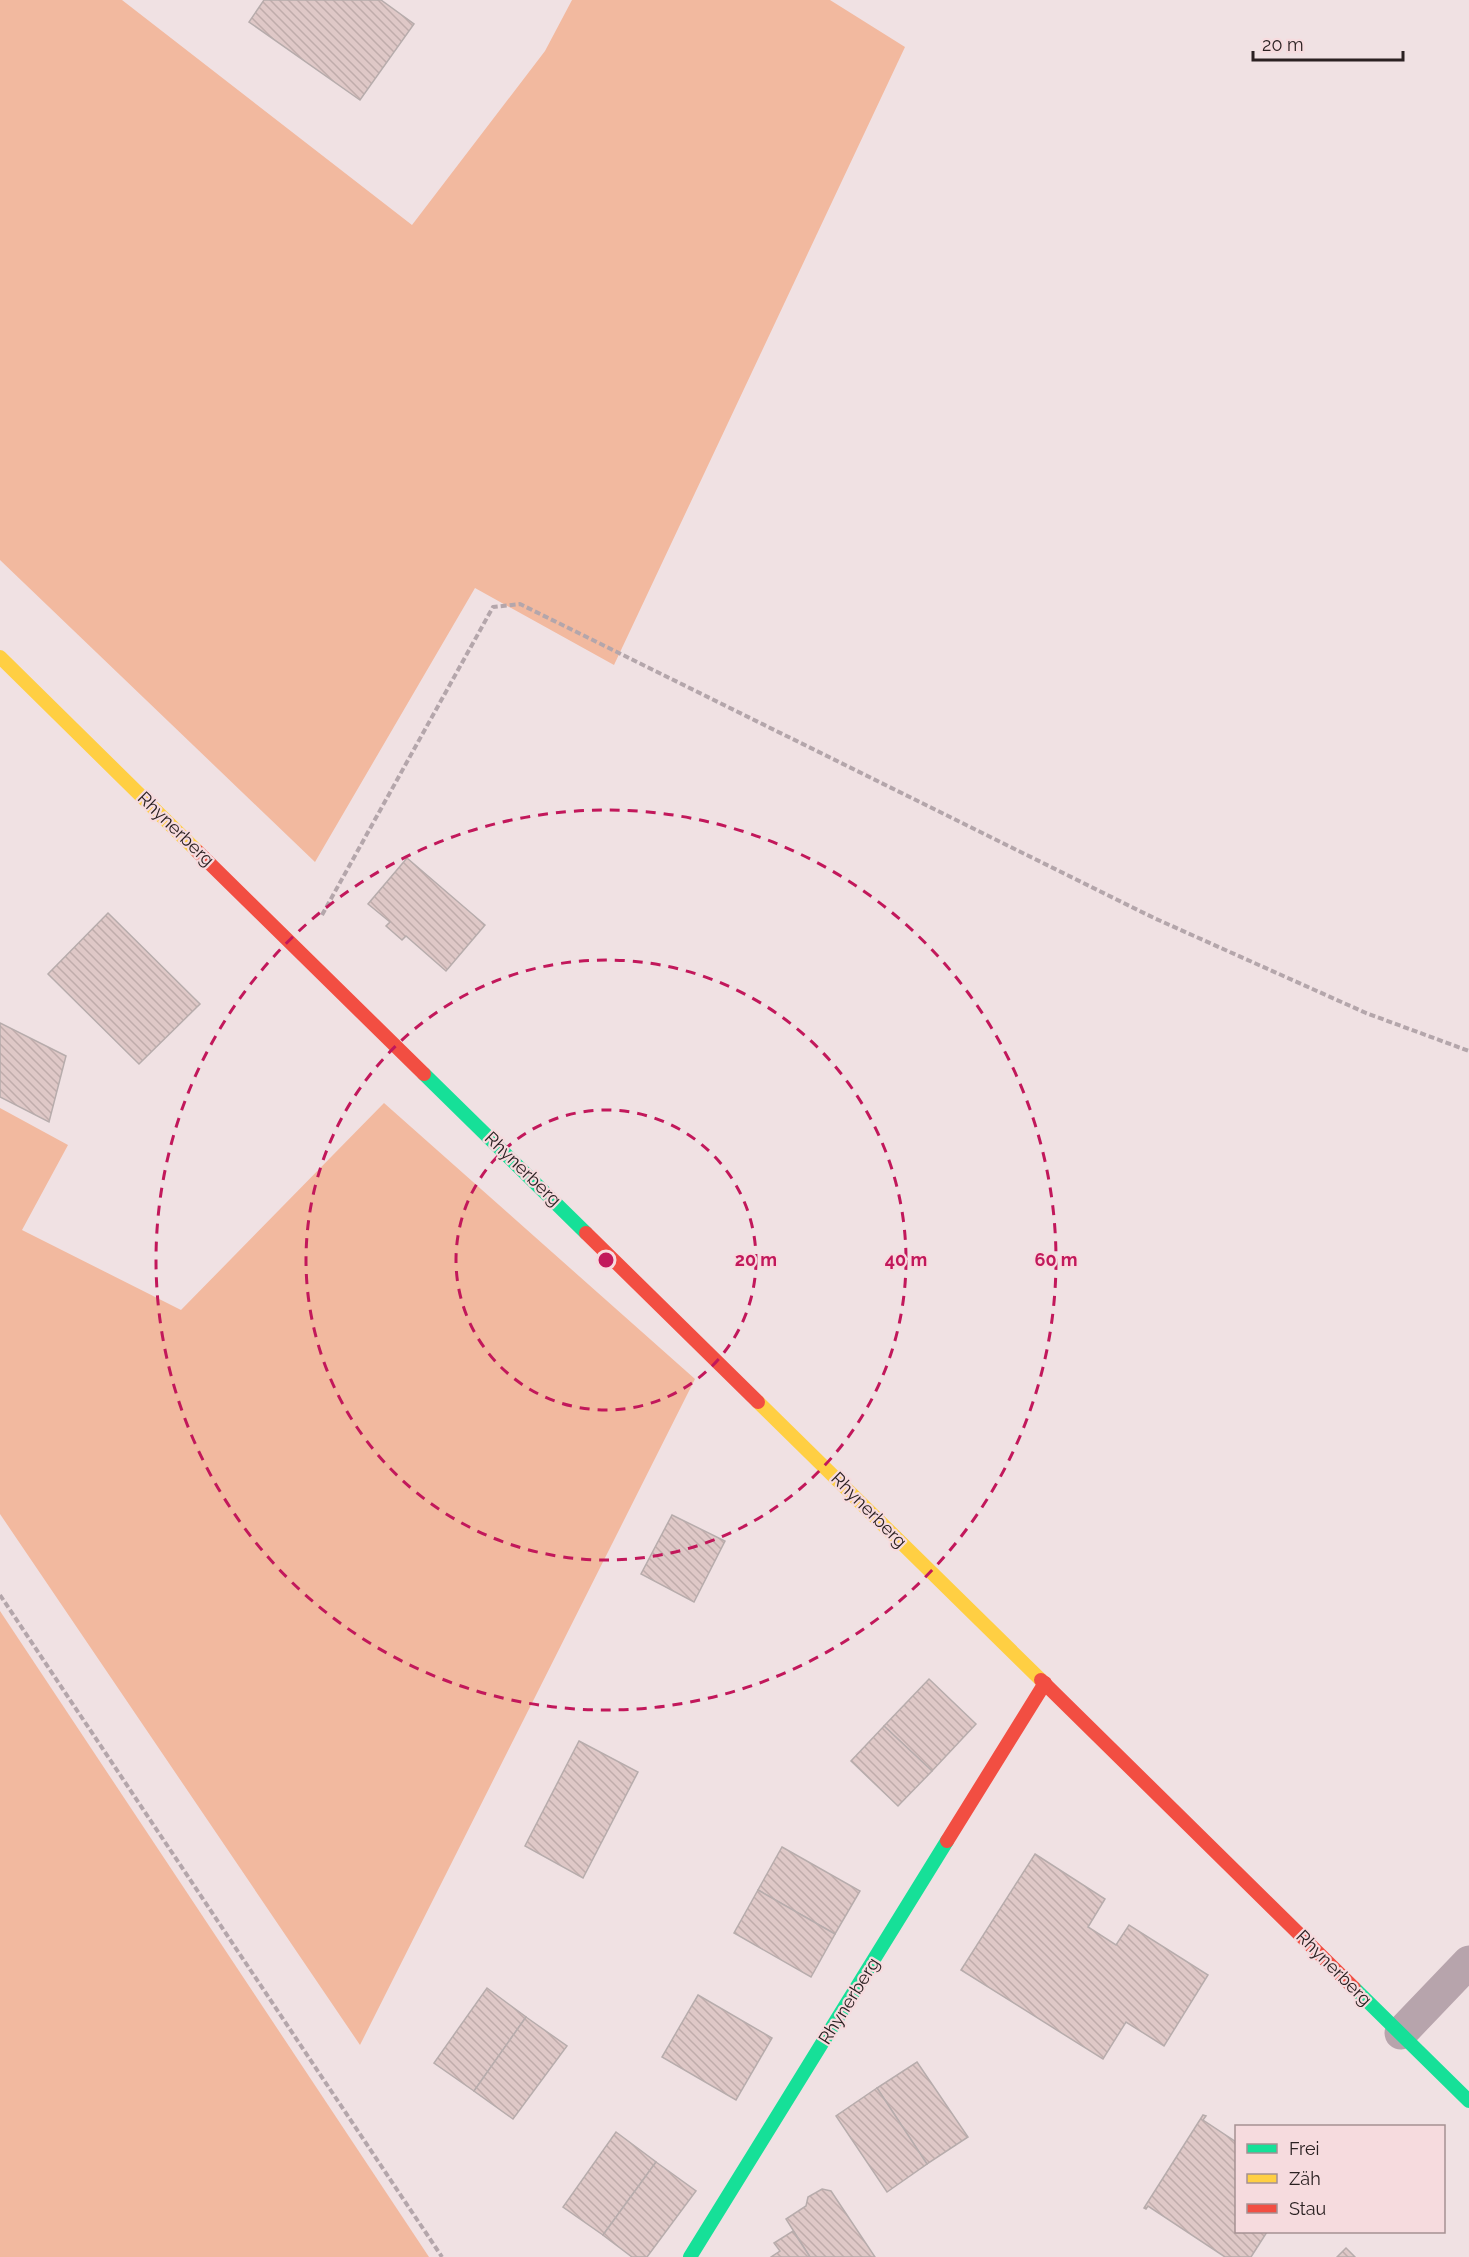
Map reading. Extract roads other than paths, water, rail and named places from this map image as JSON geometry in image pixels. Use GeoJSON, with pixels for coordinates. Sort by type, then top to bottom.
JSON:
{"type":"FeatureCollection","features":[{"type":"Feature","properties":{"kind":"street","name":"Rhynerberg"},"geometry":{"type":"LineString","coordinates":[[0,657],[1469,2101]]}},
{"type":"Feature","properties":{"kind":"street","name":"Rhynerberg"},"geometry":{"type":"LineString","coordinates":[[690,2257],[1045,1683]]}},
{"type":"Feature","properties":{"kind":"street"},"geometry":{"type":"LineString","coordinates":[[1401,2033],[1469,1962]]}}]}
